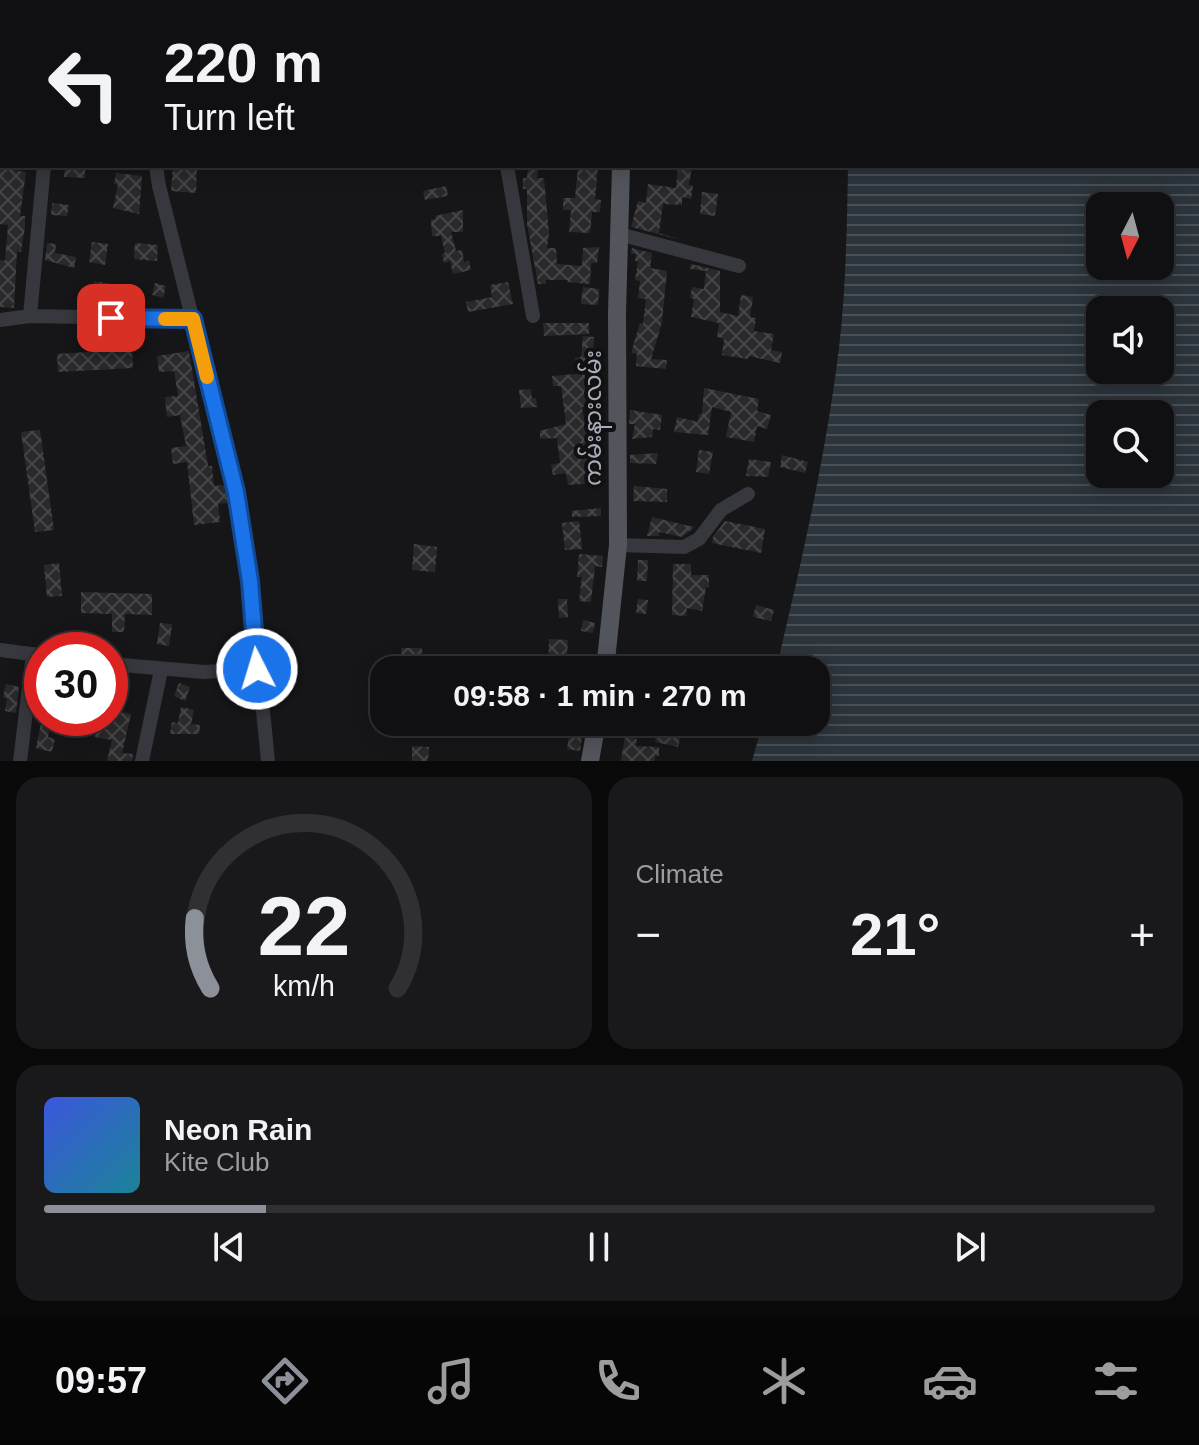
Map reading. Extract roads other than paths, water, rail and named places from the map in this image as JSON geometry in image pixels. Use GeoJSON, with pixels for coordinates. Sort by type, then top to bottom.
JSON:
{"type":"FeatureCollection","features":[{"type":"Feature","properties":{"kind":"main road","name":"ကမ်းနားလမ်း"},"geometry":{"type":"LineString","coordinates":[[606,656],[618,545],[621,168]]}},
{"type":"Feature","properties":{"kind":"main road"},"geometry":{"type":"LineString","coordinates":[[590,761],[594,736]]}},
{"type":"Feature","properties":{"kind":"street"},"geometry":{"type":"LineString","coordinates":[[30,316],[44,168]]}},
{"type":"Feature","properties":{"kind":"street"},"geometry":{"type":"LineString","coordinates":[[156,168],[236,492],[250,581],[268,761]]}},
{"type":"Feature","properties":{"kind":"street"},"geometry":{"type":"LineString","coordinates":[[507,168],[533,316]]}},
{"type":"Feature","properties":{"kind":"street"},"geometry":{"type":"LineString","coordinates":[[619,234],[739,266]]}},
{"type":"Feature","properties":{"kind":"street"},"geometry":{"type":"LineString","coordinates":[[0,320],[30,316],[193,319]]}},
{"type":"Feature","properties":{"kind":"street"},"geometry":{"type":"LineString","coordinates":[[618,545],[684,547],[699,539],[721,510],[748,494]]}},
{"type":"Feature","properties":{"kind":"street"},"geometry":{"type":"LineString","coordinates":[[0,650],[24,653]]}},
{"type":"Feature","properties":{"kind":"street"},"geometry":{"type":"LineString","coordinates":[[128,666],[204,672],[257,669]]}},
{"type":"Feature","properties":{"kind":"street"},"geometry":{"type":"LineString","coordinates":[[142,761],[161,670]]}},
{"type":"Feature","properties":{"kind":"street"},"geometry":{"type":"LineString","coordinates":[[20,761],[24,736]]}}]}
